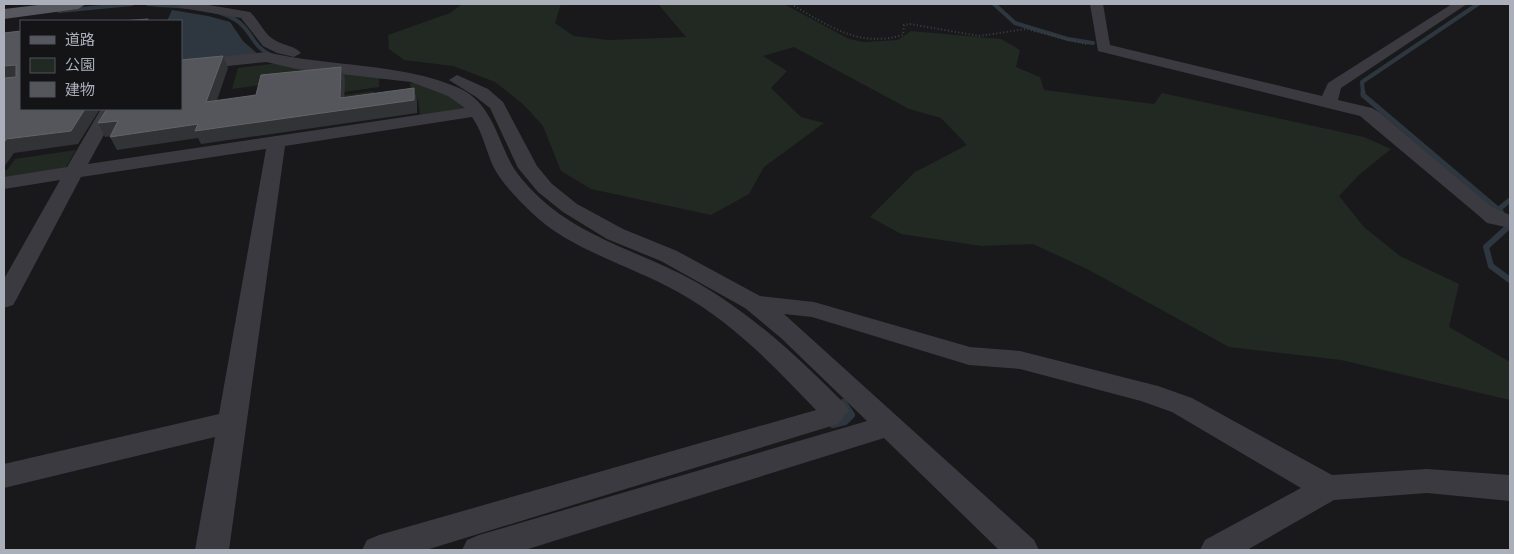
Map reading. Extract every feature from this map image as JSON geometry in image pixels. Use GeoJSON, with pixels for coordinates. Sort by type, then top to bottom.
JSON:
{"type":"FeatureCollection","features":[{"type":"Feature","properties":{"kind":"main road"},"geometry":{"type":"LineString","coordinates":[[4,14],[78,4]]}},
{"type":"Feature","properties":{"kind":"street"},"geometry":{"type":"LineString","coordinates":[[1096,4],[1103,48],[1184,69],[1329,101],[1373,116],[1502,220]]}},
{"type":"Feature","properties":{"kind":"street"},"geometry":{"type":"LineString","coordinates":[[1329,101],[1334,86],[1461,4]]}},
{"type":"Feature","properties":{"kind":"street"},"geometry":{"type":"LineString","coordinates":[[177,6],[233,21],[242,34]]}},
{"type":"Feature","properties":{"kind":"street"},"geometry":{"type":"LineString","coordinates":[[177,6],[245,15],[253,20],[264,39],[282,50],[305,56],[434,73],[461,82],[482,92],[497,106],[528,168],[544,188],[570,208],[615,234],[669,256],[754,303],[790,332],[1022,550]]}},
{"type":"Feature","properties":{"kind":"street"},"geometry":{"type":"LineString","coordinates":[[182,66],[259,52],[297,64],[413,78],[454,92],[469,102],[482,118],[504,168],[518,187],[541,210],[568,230],[687,287],[727,313],[766,344],[835,411],[828,416],[379,550]]}},
{"type":"Feature","properties":{"kind":"street"},"geometry":{"type":"LineString","coordinates":[[4,300],[108,110]]}},
{"type":"Feature","properties":{"kind":"street"},"geometry":{"type":"LineString","coordinates":[[4,183],[476,112]]}},
{"type":"Feature","properties":{"kind":"street"},"geometry":{"type":"LineString","coordinates":[[212,550],[276,142]]}},
{"type":"Feature","properties":{"kind":"street"},"geometry":{"type":"LineString","coordinates":[[754,303],[814,310],[969,356],[1020,360],[1148,393],[1182,405],[1328,488]]}},
{"type":"Feature","properties":{"kind":"street"},"geometry":{"type":"LineString","coordinates":[[4,476],[232,422]]}},
{"type":"Feature","properties":{"kind":"street"},"geometry":{"type":"LineString","coordinates":[[478,550],[890,425]]}},
{"type":"Feature","properties":{"kind":"street"},"geometry":{"type":"LineString","coordinates":[[1217,550],[1328,488],[1427,481],[1510,488]]}},
{"type":"Feature","properties":{"kind":"path"},"geometry":{"type":"LineString","coordinates":[[791,4],[861,40],[892,39],[903,35],[904,26],[910,24],[979,36],[1026,29],[1103,48]]}},
{"type":"Feature","properties":{"kind":"green space"},"geometry":{"type":"Polygon","coordinates":[[[462,4],[561,4],[555,23],[574,36],[608,40],[686,37],[658,4],[784,4],[849,39],[864,42],[898,40],[911,31],[1001,39],[1020,50],[1016,67],[1040,77],[1044,90],[1154,104],[1162,93],[1364,137],[1391,149],[1360,174],[1339,196],[1364,227],[1400,256],[1459,284],[1449,327],[1510,362],[1510,400],[1341,360],[1229,347],[1089,270],[1033,244],[982,246],[901,234],[870,217],[915,172],[967,145],[941,118],[909,109],[794,47],[763,56],[787,71],[771,88],[801,117],[824,123],[764,167],[749,194],[711,215],[591,189],[561,171],[543,126],[523,104],[495,82],[453,66],[404,60],[389,49],[388,35],[450,13],[462,4]]]}},
{"type":"Feature","properties":{"kind":"green space"},"geometry":{"type":"Polygon","coordinates":[[[279,63],[391,77],[379,79],[379,87],[323,95],[305,79],[232,89],[238,68],[279,63]]]}},
{"type":"Feature","properties":{"kind":"green space"},"geometry":{"type":"Polygon","coordinates":[[[414,82],[441,90],[468,109],[420,116],[418,99],[332,112],[330,97],[374,91],[374,98],[411,92],[410,83],[414,82]]]}},
{"type":"Feature","properties":{"kind":"green space"},"geometry":{"type":"Polygon","coordinates":[[[76,150],[63,172],[4,181],[4,170],[7,170],[15,159],[76,150]]]}},
{"type":"Feature","properties":{"kind":"shaded area"},"geometry":{"type":"Polygon","coordinates":[[[172,10],[230,22],[243,41],[259,55],[182,64],[182,20],[167,20],[172,10]]]}},
{"type":"Feature","properties":{"kind":"building"},"geometry":{"type":"Polygon","coordinates":[[[20,31],[20,110],[84,110],[71,131],[6,139],[4,143],[4,78],[16,77],[16,65],[4,66],[4,33],[20,31]]]}},
{"type":"Feature","properties":{"kind":"building"},"geometry":{"type":"Polygon","coordinates":[[[223,56],[206,102],[256,95],[261,75],[341,67],[340,98],[414,88],[414,100],[195,131],[198,124],[110,137],[118,121],[98,123],[106,110],[182,110],[182,60],[223,56]]]}},
{"type":"Feature","properties":{"kind":"waterway"},"geometry":{"type":"LineString","coordinates":[[59,11],[132,4]]}},
{"type":"Feature","properties":{"kind":"waterway"},"geometry":{"type":"LineString","coordinates":[[148,4],[205,9],[226,15],[241,24],[255,43],[271,55]]}},
{"type":"Feature","properties":{"kind":"waterway"},"geometry":{"type":"LineString","coordinates":[[994,4],[1015,23],[1068,39],[1093,43]]}},
{"type":"Feature","properties":{"kind":"waterway"},"geometry":{"type":"LineString","coordinates":[[1363,93],[1362,82],[1478,4]]}},
{"type":"Feature","properties":{"kind":"waterway"},"geometry":{"type":"LineString","coordinates":[[1363,93],[1363,95],[1500,211]]}},
{"type":"Feature","properties":{"kind":"waterway"},"geometry":{"type":"LineString","coordinates":[[1510,200],[1499,209],[1509,226],[1486,247],[1491,266],[1510,280]]}},
{"type":"Feature","properties":{"kind":"waterway"},"geometry":{"type":"LineString","coordinates":[[833,424],[845,421],[851,415],[843,403]]}}]}
